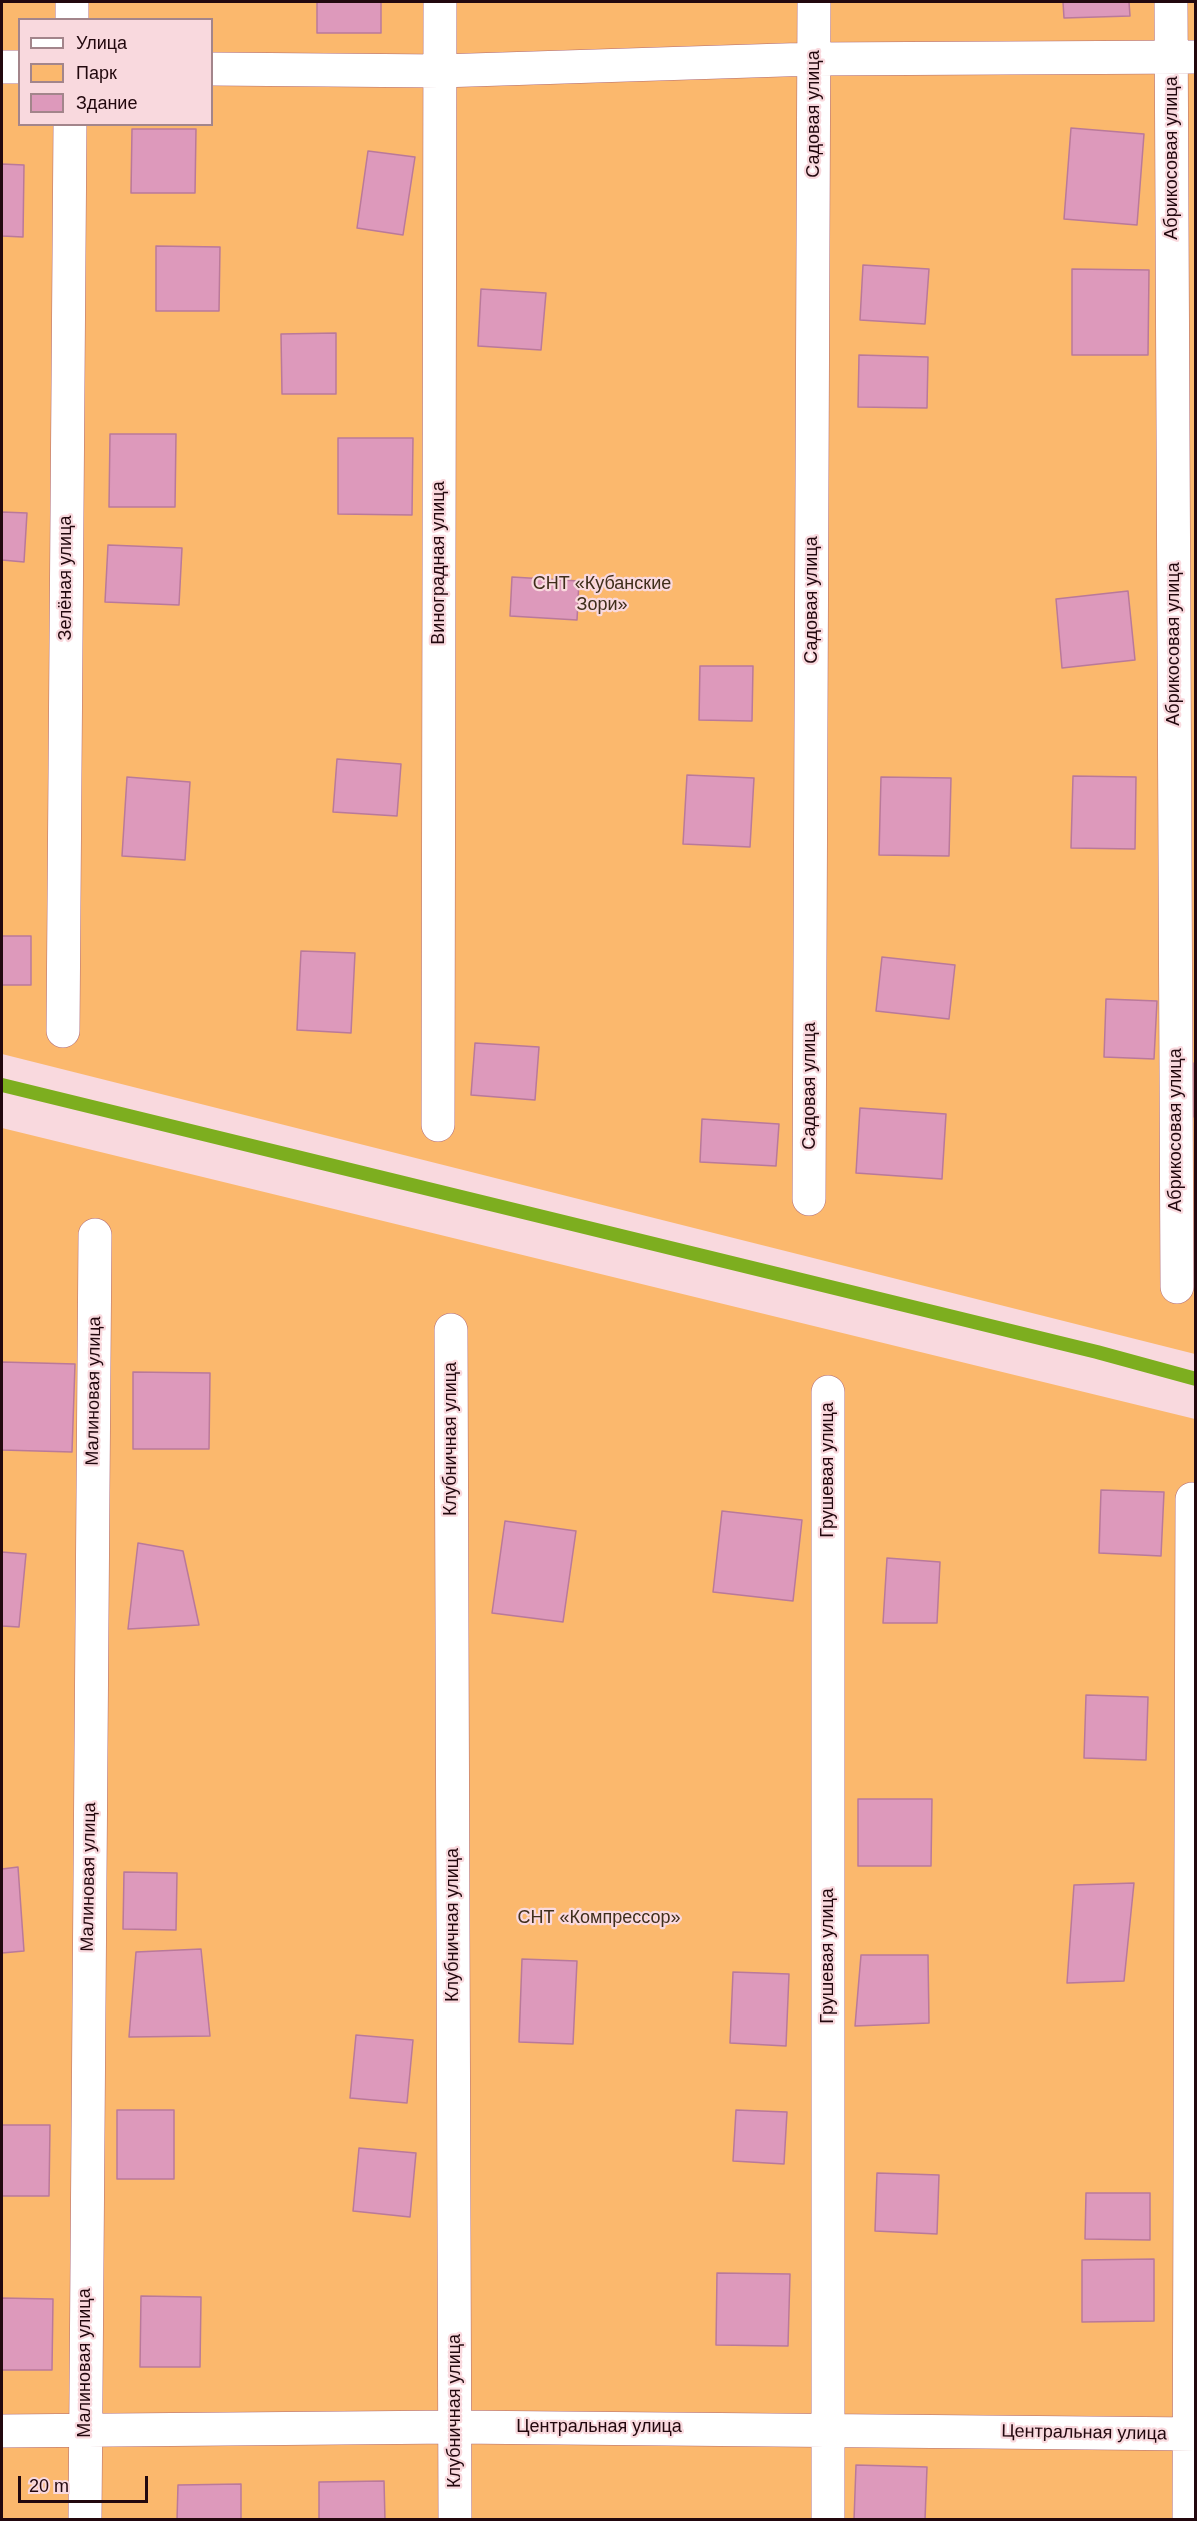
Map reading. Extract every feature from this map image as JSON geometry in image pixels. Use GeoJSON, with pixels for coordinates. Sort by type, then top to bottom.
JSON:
{"type":"FeatureCollection","features":[{"type":"Feature","properties":{"kind":"street"},"geometry":{"type":"LineString","coordinates":[[72,2],[72,18]]}},
{"type":"Feature","properties":{"kind":"street","name":"Виноградная улица"},"geometry":{"type":"LineString","coordinates":[[438,1125],[440,2]]}},
{"type":"Feature","properties":{"kind":"street","name":"Садовая улица"},"geometry":{"type":"LineString","coordinates":[[809,1200],[814,2]]}},
{"type":"Feature","properties":{"kind":"street","name":"Абрикосовая улица"},"geometry":{"type":"LineString","coordinates":[[1171,2],[1183,57],[1177,1287]]}},
{"type":"Feature","properties":{"kind":"street"},"geometry":{"type":"LineString","coordinates":[[213,69],[440,71],[814,59],[1183,57]]}},
{"type":"Feature","properties":{"kind":"street"},"geometry":{"type":"LineString","coordinates":[[2,67],[18,67]]}},
{"type":"Feature","properties":{"kind":"street","name":"Зелёная улица"},"geometry":{"type":"LineString","coordinates":[[63,1031],[70,126]]}},
{"type":"Feature","properties":{"kind":"street","name":"Малиновая улица"},"geometry":{"type":"LineString","coordinates":[[85,2520],[95,1235]]}},
{"type":"Feature","properties":{"kind":"street","name":"Клубничная улица"},"geometry":{"type":"LineString","coordinates":[[451,1330],[456,2520]]}},
{"type":"Feature","properties":{"kind":"street","name":"Грушевая улица"},"geometry":{"type":"LineString","coordinates":[[828,1392],[828,2520]]}},
{"type":"Feature","properties":{"kind":"street"},"geometry":{"type":"LineString","coordinates":[[1189,2520],[1193,2434],[1192,1499]]}},
{"type":"Feature","properties":{"kind":"street","name":"Центральная улица"},"geometry":{"type":"LineString","coordinates":[[2,2431],[455,2427],[1193,2434]]}},
{"type":"Feature","properties":{"kind":"green space","name":"СНТ «Кубанские Зори»"},"geometry":{"type":"Polygon","coordinates":[[[2,2],[1195,2],[1195,1354],[2,1054],[2,2]]]}},
{"type":"Feature","properties":{"kind":"green space","name":"СНТ «Компрессор»"},"geometry":{"type":"Polygon","coordinates":[[[2,1128],[1195,1419],[1195,2519],[2,2519],[2,1128]]]}},
{"type":"Feature","properties":{"kind":"building"},"geometry":{"type":"Polygon","coordinates":[[[317,2],[381,2],[381,33],[317,33],[317,2]]]}},
{"type":"Feature","properties":{"kind":"building"},"geometry":{"type":"Polygon","coordinates":[[[1063,2],[1129,2],[1130,16],[1064,18],[1063,2]]]}},
{"type":"Feature","properties":{"kind":"building"},"geometry":{"type":"Polygon","coordinates":[[[1071,128],[1144,134],[1137,225],[1064,219],[1071,128]]]}},
{"type":"Feature","properties":{"kind":"building"},"geometry":{"type":"Polygon","coordinates":[[[132,129],[196,129],[195,193],[131,193],[132,129]]]}},
{"type":"Feature","properties":{"kind":"building"},"geometry":{"type":"Polygon","coordinates":[[[368,151],[415,157],[403,235],[357,228],[368,151]]]}},
{"type":"Feature","properties":{"kind":"building"},"geometry":{"type":"Polygon","coordinates":[[[2,164],[24,165],[23,237],[2,236],[2,164]]]}},
{"type":"Feature","properties":{"kind":"building"},"geometry":{"type":"Polygon","coordinates":[[[156,246],[220,247],[219,311],[156,311],[156,246]]]}},
{"type":"Feature","properties":{"kind":"building"},"geometry":{"type":"Polygon","coordinates":[[[863,265],[929,269],[925,324],[860,320],[863,265]]]}},
{"type":"Feature","properties":{"kind":"building"},"geometry":{"type":"Polygon","coordinates":[[[1072,269],[1149,270],[1148,355],[1072,355],[1072,269]]]}},
{"type":"Feature","properties":{"kind":"building"},"geometry":{"type":"Polygon","coordinates":[[[481,289],[546,293],[541,350],[478,346],[481,289]]]}},
{"type":"Feature","properties":{"kind":"building"},"geometry":{"type":"Polygon","coordinates":[[[336,333],[336,394],[282,394],[281,334],[336,333]]]}},
{"type":"Feature","properties":{"kind":"building"},"geometry":{"type":"Polygon","coordinates":[[[859,355],[928,357],[927,408],[858,407],[859,355]]]}},
{"type":"Feature","properties":{"kind":"building"},"geometry":{"type":"Polygon","coordinates":[[[110,434],[176,434],[175,507],[109,507],[110,434]]]}},
{"type":"Feature","properties":{"kind":"building"},"geometry":{"type":"Polygon","coordinates":[[[338,438],[413,438],[412,515],[338,514],[338,438]]]}},
{"type":"Feature","properties":{"kind":"building"},"geometry":{"type":"Polygon","coordinates":[[[2,512],[27,513],[24,562],[2,560],[2,512]]]}},
{"type":"Feature","properties":{"kind":"building"},"geometry":{"type":"Polygon","coordinates":[[[108,545],[182,548],[179,605],[105,602],[108,545]]]}},
{"type":"Feature","properties":{"kind":"building"},"geometry":{"type":"Polygon","coordinates":[[[512,577],[579,581],[577,620],[510,616],[512,577]]]}},
{"type":"Feature","properties":{"kind":"building"},"geometry":{"type":"Polygon","coordinates":[[[1128,591],[1135,660],[1062,668],[1056,599],[1128,591]]]}},
{"type":"Feature","properties":{"kind":"building"},"geometry":{"type":"Polygon","coordinates":[[[700,666],[753,666],[752,721],[699,720],[700,666]]]}},
{"type":"Feature","properties":{"kind":"building"},"geometry":{"type":"Polygon","coordinates":[[[337,759],[401,764],[397,816],[333,812],[337,759]]]}},
{"type":"Feature","properties":{"kind":"building"},"geometry":{"type":"Polygon","coordinates":[[[687,775],[754,778],[750,847],[683,844],[687,775]]]}},
{"type":"Feature","properties":{"kind":"building"},"geometry":{"type":"Polygon","coordinates":[[[1073,776],[1136,777],[1135,849],[1071,848],[1073,776]]]}},
{"type":"Feature","properties":{"kind":"building"},"geometry":{"type":"Polygon","coordinates":[[[127,777],[190,782],[185,860],[122,856],[127,777]]]}},
{"type":"Feature","properties":{"kind":"building"},"geometry":{"type":"Polygon","coordinates":[[[881,777],[951,778],[949,856],[879,855],[881,777]]]}},
{"type":"Feature","properties":{"kind":"building"},"geometry":{"type":"Polygon","coordinates":[[[2,936],[31,936],[31,985],[2,985],[2,936]]]}},
{"type":"Feature","properties":{"kind":"building"},"geometry":{"type":"Polygon","coordinates":[[[301,951],[355,953],[351,1033],[297,1030],[301,951]]]}},
{"type":"Feature","properties":{"kind":"building"},"geometry":{"type":"Polygon","coordinates":[[[882,957],[955,965],[949,1019],[876,1011],[882,957]]]}},
{"type":"Feature","properties":{"kind":"building"},"geometry":{"type":"Polygon","coordinates":[[[1106,999],[1157,1001],[1154,1059],[1104,1057],[1106,999]]]}},
{"type":"Feature","properties":{"kind":"building"},"geometry":{"type":"Polygon","coordinates":[[[475,1043],[539,1047],[535,1100],[471,1095],[475,1043]]]}},
{"type":"Feature","properties":{"kind":"building"},"geometry":{"type":"Polygon","coordinates":[[[1194,1063],[1196,1063],[1196,1117],[1194,1117],[1194,1063]]]}},
{"type":"Feature","properties":{"kind":"building"},"geometry":{"type":"Polygon","coordinates":[[[860,1108],[946,1114],[942,1179],[856,1173],[860,1108]]]}},
{"type":"Feature","properties":{"kind":"building"},"geometry":{"type":"Polygon","coordinates":[[[702,1119],[779,1124],[776,1166],[700,1162],[702,1119]]]}},
{"type":"Feature","properties":{"kind":"building"},"geometry":{"type":"Polygon","coordinates":[[[2,1362],[75,1364],[72,1452],[2,1450],[2,1362]]]}},
{"type":"Feature","properties":{"kind":"building"},"geometry":{"type":"Polygon","coordinates":[[[133,1372],[210,1373],[209,1449],[133,1449],[133,1372]]]}},
{"type":"Feature","properties":{"kind":"building"},"geometry":{"type":"Polygon","coordinates":[[[1101,1490],[1164,1492],[1161,1556],[1099,1553],[1101,1490]]]}},
{"type":"Feature","properties":{"kind":"building"},"geometry":{"type":"Polygon","coordinates":[[[722,1511],[802,1520],[793,1601],[713,1592],[722,1511]]]}},
{"type":"Feature","properties":{"kind":"building"},"geometry":{"type":"Polygon","coordinates":[[[505,1521],[576,1531],[563,1622],[492,1613],[505,1521]]]}},
{"type":"Feature","properties":{"kind":"building"},"geometry":{"type":"Polygon","coordinates":[[[138,1543],[183,1551],[199,1625],[128,1629],[138,1543]]]}},
{"type":"Feature","properties":{"kind":"building"},"geometry":{"type":"Polygon","coordinates":[[[2,1552],[26,1554],[19,1627],[2,1626],[2,1552]]]}},
{"type":"Feature","properties":{"kind":"building"},"geometry":{"type":"Polygon","coordinates":[[[887,1558],[940,1562],[937,1623],[883,1623],[887,1558]]]}},
{"type":"Feature","properties":{"kind":"building"},"geometry":{"type":"Polygon","coordinates":[[[1086,1695],[1148,1697],[1146,1760],[1084,1758],[1086,1695]]]}},
{"type":"Feature","properties":{"kind":"building"},"geometry":{"type":"Polygon","coordinates":[[[858,1799],[932,1799],[931,1866],[858,1866],[858,1799]]]}},
{"type":"Feature","properties":{"kind":"building"},"geometry":{"type":"Polygon","coordinates":[[[18,1867],[24,1951],[2,1953],[2,1869],[18,1867]]]}},
{"type":"Feature","properties":{"kind":"building"},"geometry":{"type":"Polygon","coordinates":[[[124,1872],[177,1873],[176,1930],[123,1929],[124,1872]]]}},
{"type":"Feature","properties":{"kind":"building"},"geometry":{"type":"Polygon","coordinates":[[[1134,1883],[1124,1981],[1067,1983],[1074,1885],[1134,1883]]]}},
{"type":"Feature","properties":{"kind":"building"},"geometry":{"type":"Polygon","coordinates":[[[201,1949],[210,2036],[129,2037],[136,1952],[201,1949]]]}},
{"type":"Feature","properties":{"kind":"building"},"geometry":{"type":"Polygon","coordinates":[[[861,1955],[928,1955],[929,2023],[855,2026],[861,1955]]]}},
{"type":"Feature","properties":{"kind":"building"},"geometry":{"type":"Polygon","coordinates":[[[522,1959],[577,1961],[573,2044],[519,2042],[522,1959]]]}},
{"type":"Feature","properties":{"kind":"building"},"geometry":{"type":"Polygon","coordinates":[[[733,1972],[789,1974],[786,2046],[730,2043],[733,1972]]]}},
{"type":"Feature","properties":{"kind":"building"},"geometry":{"type":"Polygon","coordinates":[[[356,2035],[413,2040],[407,2103],[350,2098],[356,2035]]]}},
{"type":"Feature","properties":{"kind":"building"},"geometry":{"type":"Polygon","coordinates":[[[117,2110],[174,2110],[174,2179],[117,2179],[117,2110]]]}},
{"type":"Feature","properties":{"kind":"building"},"geometry":{"type":"Polygon","coordinates":[[[736,2110],[787,2112],[784,2164],[733,2161],[736,2110]]]}},
{"type":"Feature","properties":{"kind":"building"},"geometry":{"type":"Polygon","coordinates":[[[2,2125],[50,2125],[49,2196],[2,2196],[2,2125]]]}},
{"type":"Feature","properties":{"kind":"building"},"geometry":{"type":"Polygon","coordinates":[[[359,2148],[416,2153],[410,2217],[353,2211],[359,2148]]]}},
{"type":"Feature","properties":{"kind":"building"},"geometry":{"type":"Polygon","coordinates":[[[877,2173],[939,2175],[937,2234],[875,2231],[877,2173]]]}},
{"type":"Feature","properties":{"kind":"building"},"geometry":{"type":"Polygon","coordinates":[[[1086,2193],[1150,2193],[1150,2240],[1085,2239],[1086,2193]]]}},
{"type":"Feature","properties":{"kind":"building"},"geometry":{"type":"Polygon","coordinates":[[[1154,2259],[1154,2321],[1082,2322],[1082,2260],[1154,2259]]]}},
{"type":"Feature","properties":{"kind":"building"},"geometry":{"type":"Polygon","coordinates":[[[717,2273],[790,2274],[788,2346],[716,2345],[717,2273]]]}},
{"type":"Feature","properties":{"kind":"building"},"geometry":{"type":"Polygon","coordinates":[[[141,2296],[201,2297],[200,2367],[140,2367],[141,2296]]]}},
{"type":"Feature","properties":{"kind":"building"},"geometry":{"type":"Polygon","coordinates":[[[2,2298],[53,2299],[52,2370],[2,2370],[2,2298]]]}},
{"type":"Feature","properties":{"kind":"building"},"geometry":{"type":"Polygon","coordinates":[[[856,2465],[927,2467],[925,2520],[854,2520],[856,2465]]]}},
{"type":"Feature","properties":{"kind":"building"},"geometry":{"type":"Polygon","coordinates":[[[384,2481],[385,2520],[319,2520],[319,2482],[384,2481]]]}},
{"type":"Feature","properties":{"kind":"building"},"geometry":{"type":"Polygon","coordinates":[[[241,2484],[241,2520],[177,2520],[178,2485],[241,2484]]]}},
{"type":"Feature","properties":{"kind":"waterway"},"geometry":{"type":"LineString","coordinates":[[2,1085],[1097,1352],[1196,1379]]}}]}
